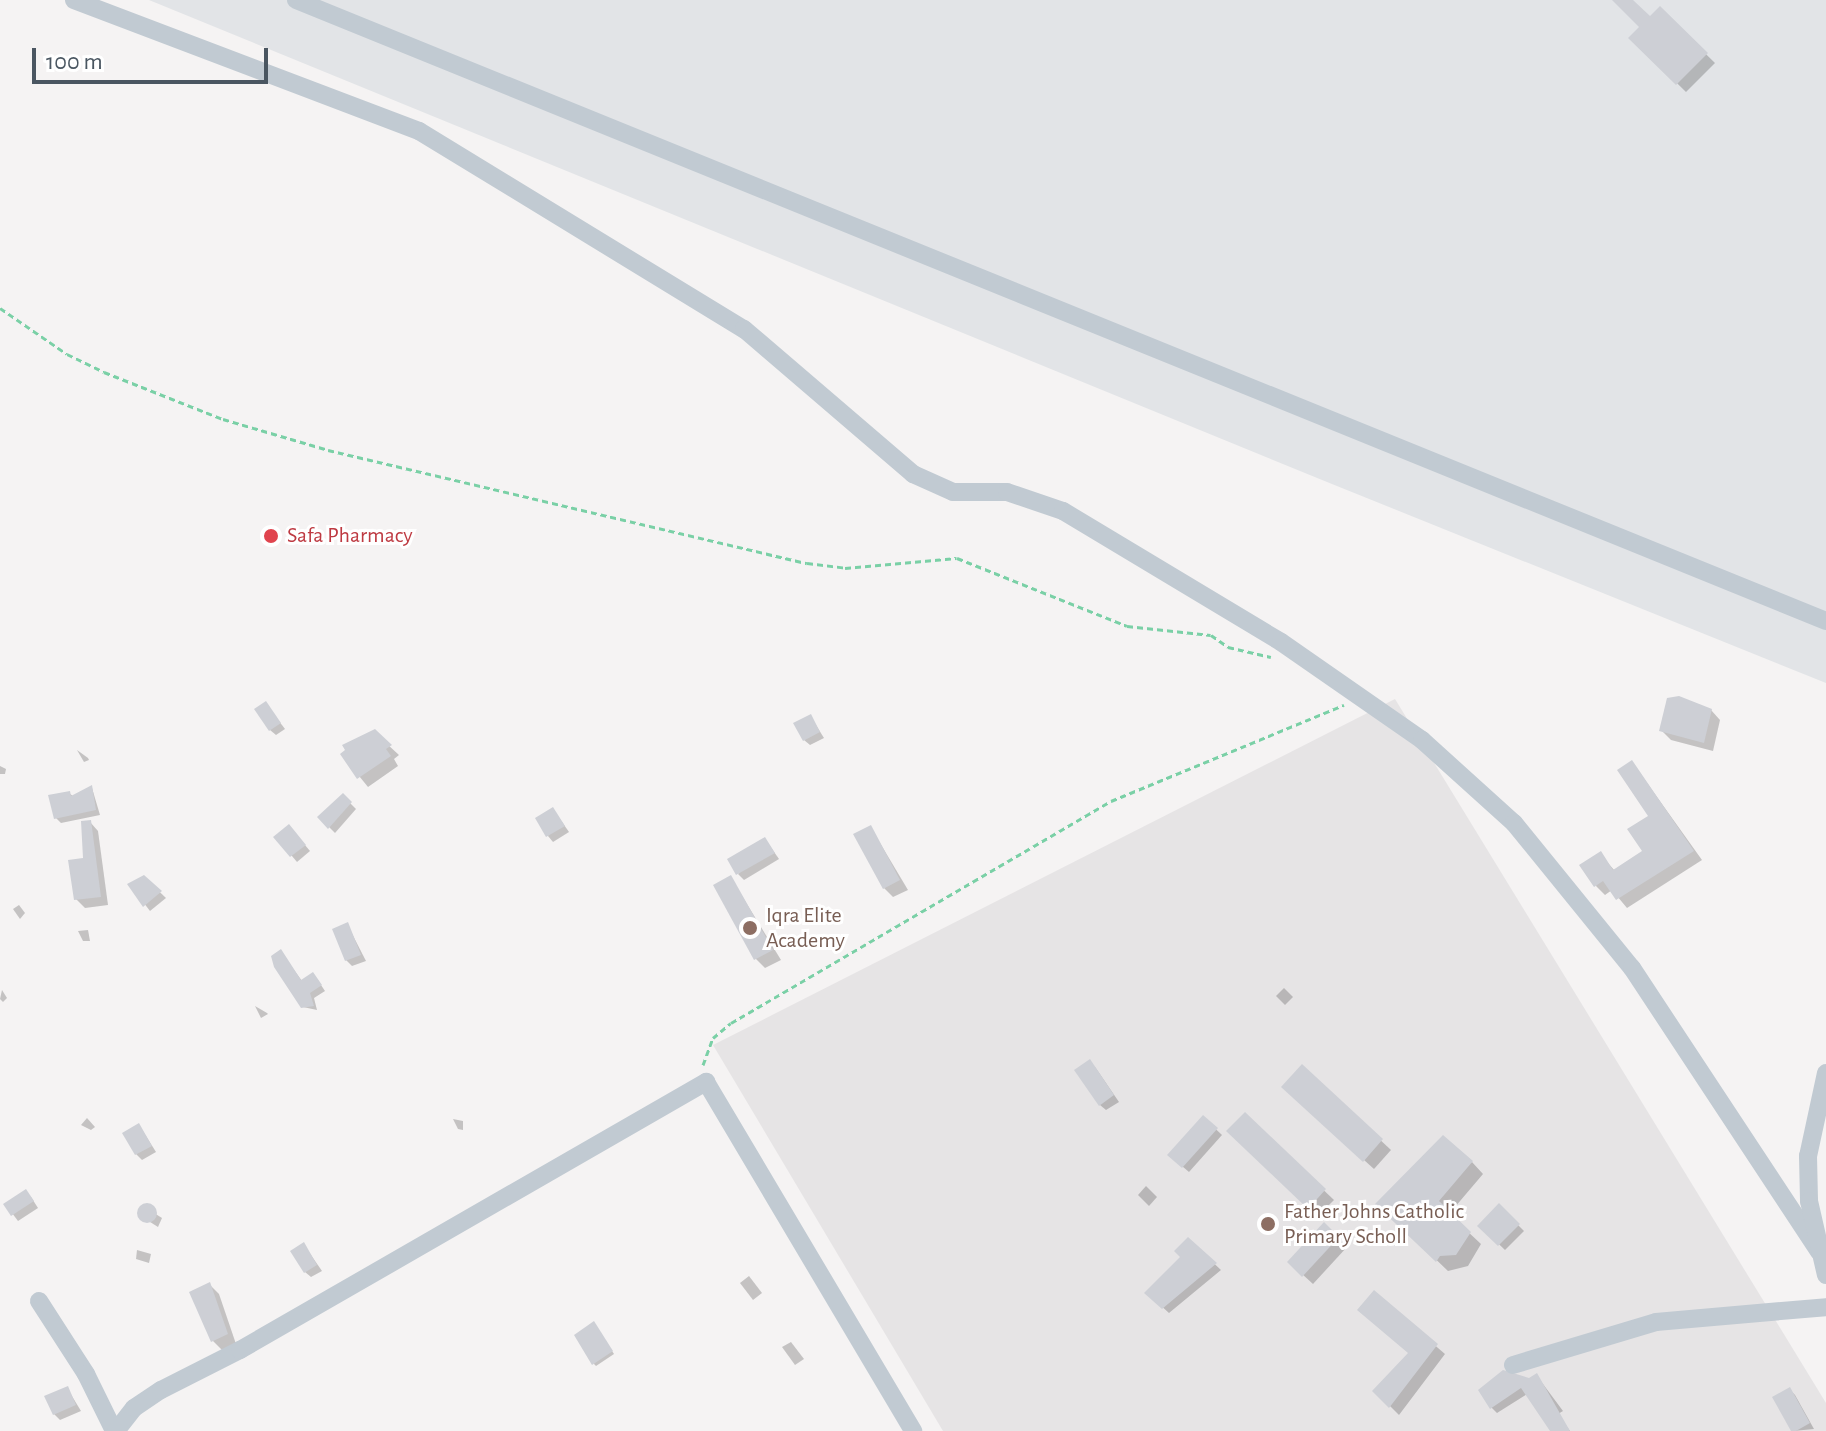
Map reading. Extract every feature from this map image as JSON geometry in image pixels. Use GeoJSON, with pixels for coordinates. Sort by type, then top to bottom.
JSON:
{"type":"FeatureCollection","features":[{"type":"Feature","properties":{"kind":"street"},"geometry":{"type":"LineString","coordinates":[[74,0],[419,131],[744,329],[913,474],[953,492],[1007,492],[1063,511],[1281,642],[1422,740],[1514,823],[1632,968],[1819,1252]]}},
{"type":"Feature","properties":{"kind":"street"},"geometry":{"type":"LineString","coordinates":[[296,0],[1826,621]]}},
{"type":"Feature","properties":{"kind":"street"},"geometry":{"type":"LineString","coordinates":[[1826,1073],[1808,1156],[1809,1201],[1826,1275]]}},
{"type":"Feature","properties":{"kind":"street"},"geometry":{"type":"LineString","coordinates":[[39,1301],[115,1431],[134,1408],[161,1390],[706,1082],[913,1431]]}},
{"type":"Feature","properties":{"kind":"street"},"geometry":{"type":"LineString","coordinates":[[1513,1365],[1656,1322],[1826,1307]]}},
{"type":"Feature","properties":{"kind":"path"},"geometry":{"type":"LineString","coordinates":[[0,308],[67,354],[104,372],[223,419],[328,450],[807,563],[872,567],[957,558],[1127,626],[1211,635],[1228,647],[1274,658]]}},
{"type":"Feature","properties":{"kind":"path"},"geometry":{"type":"LineString","coordinates":[[706,1082],[703,1065],[713,1038],[744,1015],[1111,801],[1362,697]]}},
{"type":"Feature","properties":{"kind":"shaded area"},"geometry":{"type":"Polygon","coordinates":[[[149,0],[1826,0],[1826,683],[1327,482],[149,0]]]}},
{"type":"Feature","properties":{"kind":"shaded area","name":"Father Johns Catholic Primary Scholl"},"geometry":{"type":"Polygon","coordinates":[[[1395,699],[1826,1403],[1826,1431],[943,1431],[713,1045],[1395,699]]]}},
{"type":"Feature","properties":{"kind":"building"},"geometry":{"type":"Polygon","coordinates":[[[1612,0],[1633,0],[1650,16],[1660,6],[1708,53],[1676,85],[1628,38],[1639,27],[1612,0]]]}},
{"type":"Feature","properties":{"kind":"building"},"geometry":{"type":"Polygon","coordinates":[[[1679,696],[1712,709],[1704,743],[1659,731],[1667,698],[1679,696]]]}},
{"type":"Feature","properties":{"kind":"building"},"geometry":{"type":"Polygon","coordinates":[[[266,701],[281,723],[269,731],[254,709],[266,701]]]}},
{"type":"Feature","properties":{"kind":"building"},"geometry":{"type":"Polygon","coordinates":[[[811,714],[820,732],[803,741],[793,723],[811,714]]]}},
{"type":"Feature","properties":{"kind":"building"},"geometry":{"type":"Polygon","coordinates":[[[375,729],[392,745],[386,749],[391,756],[357,779],[340,754],[345,750],[342,745],[375,729]]]}},
{"type":"Feature","properties":{"kind":"building"},"geometry":{"type":"Polygon","coordinates":[[[1632,760],[1694,851],[1616,900],[1603,881],[1594,887],[1579,865],[1601,851],[1613,870],[1642,851],[1627,829],[1648,816],[1617,770],[1632,760]]]}},
{"type":"Feature","properties":{"kind":"building"},"geometry":{"type":"Polygon","coordinates":[[[92,785],[96,810],[54,819],[48,795],[70,791],[71,796],[92,785]]]}},
{"type":"Feature","properties":{"kind":"building"},"geometry":{"type":"Polygon","coordinates":[[[343,793],[352,802],[328,829],[317,817],[343,793]]]}},
{"type":"Feature","properties":{"kind":"building"},"geometry":{"type":"Polygon","coordinates":[[[553,807],[565,826],[546,837],[535,818],[553,807]]]}},
{"type":"Feature","properties":{"kind":"building"},"geometry":{"type":"Polygon","coordinates":[[[91,820],[101,897],[74,900],[68,860],[83,858],[81,821],[91,820]]]}},
{"type":"Feature","properties":{"kind":"building"},"geometry":{"type":"Polygon","coordinates":[[[289,824],[306,845],[290,857],[273,837],[289,824]]]}},
{"type":"Feature","properties":{"kind":"building"},"geometry":{"type":"Polygon","coordinates":[[[871,825],[900,880],[883,889],[853,834],[871,825]]]}},
{"type":"Feature","properties":{"kind":"building"},"geometry":{"type":"Polygon","coordinates":[[[765,837],[775,853],[736,875],[727,859],[765,837]]]}},
{"type":"Feature","properties":{"kind":"building"},"geometry":{"type":"Polygon","coordinates":[[[144,875],[162,891],[143,907],[127,884],[144,875]]]}},
{"type":"Feature","properties":{"kind":"building"},"geometry":{"type":"Polygon","coordinates":[[[731,875],[773,950],[754,960],[713,885],[731,875]]]}},
{"type":"Feature","properties":{"kind":"building"},"geometry":{"type":"Polygon","coordinates":[[[348,922],[361,955],[345,961],[332,929],[348,922]]]}},
{"type":"Feature","properties":{"kind":"building"},"geometry":{"type":"Polygon","coordinates":[[[281,949],[301,980],[313,972],[322,985],[310,993],[314,1006],[301,1008],[274,967],[271,956],[281,949]]]}},
{"type":"Feature","properties":{"kind":"building"},"geometry":{"type":"Polygon","coordinates":[[[1090,1059],[1114,1095],[1099,1106],[1074,1070],[1090,1059]]]}},
{"type":"Feature","properties":{"kind":"building"},"geometry":{"type":"Polygon","coordinates":[[[1302,1064],[1383,1139],[1363,1162],[1281,1087],[1302,1064]]]}},
{"type":"Feature","properties":{"kind":"building"},"geometry":{"type":"Polygon","coordinates":[[[1245,1112],[1326,1189],[1308,1209],[1226,1131],[1245,1112]]]}},
{"type":"Feature","properties":{"kind":"building"},"geometry":{"type":"Polygon","coordinates":[[[1203,1115],[1218,1128],[1182,1168],[1167,1155],[1203,1115]]]}},
{"type":"Feature","properties":{"kind":"building"},"geometry":{"type":"Polygon","coordinates":[[[139,1123],[152,1146],[135,1155],[122,1133],[139,1123]]]}},
{"type":"Feature","properties":{"kind":"building"},"geometry":{"type":"Polygon","coordinates":[[[1443,1135],[1473,1161],[1439,1201],[1471,1232],[1456,1255],[1440,1256],[1436,1262],[1375,1204],[1443,1135]]]}},
{"type":"Feature","properties":{"kind":"building"},"geometry":{"type":"Polygon","coordinates":[[[26,1189],[34,1201],[11,1216],[3,1204],[26,1189]]]}},
{"type":"Feature","properties":{"kind":"building"},"geometry":{"type":"Polygon","coordinates":[[[147,1203],[154,1206],[157,1213],[154,1220],[147,1223],[140,1220],[137,1213],[140,1206],[147,1203]]]}},
{"type":"Feature","properties":{"kind":"building"},"geometry":{"type":"Polygon","coordinates":[[[1499,1203],[1520,1224],[1498,1246],[1477,1226],[1499,1203]]]}},
{"type":"Feature","properties":{"kind":"building"},"geometry":{"type":"Polygon","coordinates":[[[1324,1222],[1339,1237],[1302,1277],[1287,1262],[1324,1222]]]}},
{"type":"Feature","properties":{"kind":"building"},"geometry":{"type":"Polygon","coordinates":[[[1188,1237],[1217,1263],[1162,1309],[1144,1293],[1180,1257],[1174,1251],[1188,1237]]]}},
{"type":"Feature","properties":{"kind":"building"},"geometry":{"type":"Polygon","coordinates":[[[304,1242],[317,1265],[304,1273],[290,1251],[304,1242]]]}},
{"type":"Feature","properties":{"kind":"building"},"geometry":{"type":"Polygon","coordinates":[[[210,1282],[228,1334],[211,1342],[189,1292],[210,1282]]]}},
{"type":"Feature","properties":{"kind":"building"},"geometry":{"type":"Polygon","coordinates":[[[1374,1290],[1438,1344],[1389,1408],[1372,1391],[1408,1353],[1357,1310],[1374,1290]]]}},
{"type":"Feature","properties":{"kind":"building"},"geometry":{"type":"Polygon","coordinates":[[[594,1321],[613,1351],[592,1365],[574,1335],[594,1321]]]}},
{"type":"Feature","properties":{"kind":"building"},"geometry":{"type":"Polygon","coordinates":[[[1503,1370],[1529,1378],[1537,1373],[1570,1431],[1550,1431],[1521,1388],[1490,1409],[1478,1390],[1503,1370]]]}},
{"type":"Feature","properties":{"kind":"building"},"geometry":{"type":"Polygon","coordinates":[[[68,1386],[76,1405],[53,1415],[44,1396],[68,1386]]]}},
{"type":"Feature","properties":{"kind":"building"},"geometry":{"type":"Polygon","coordinates":[[[1790,1387],[1810,1423],[1796,1431],[1791,1431],[1772,1397],[1790,1387]]]}},
{"type":"Feature","properties":{"kind":"place","name":"Safa Pharmacy"},"geometry":{"type":"Point","coordinates":[271,536]}},
{"type":"Feature","properties":{"kind":"place","name":"Iqra Elite Academy"},"geometry":{"type":"Point","coordinates":[750,928]}},
{"type":"Feature","properties":{"kind":"place","name":"Father Johns Catholic Primary Scholl"},"geometry":{"type":"Point","coordinates":[1268,1224]}}]}
